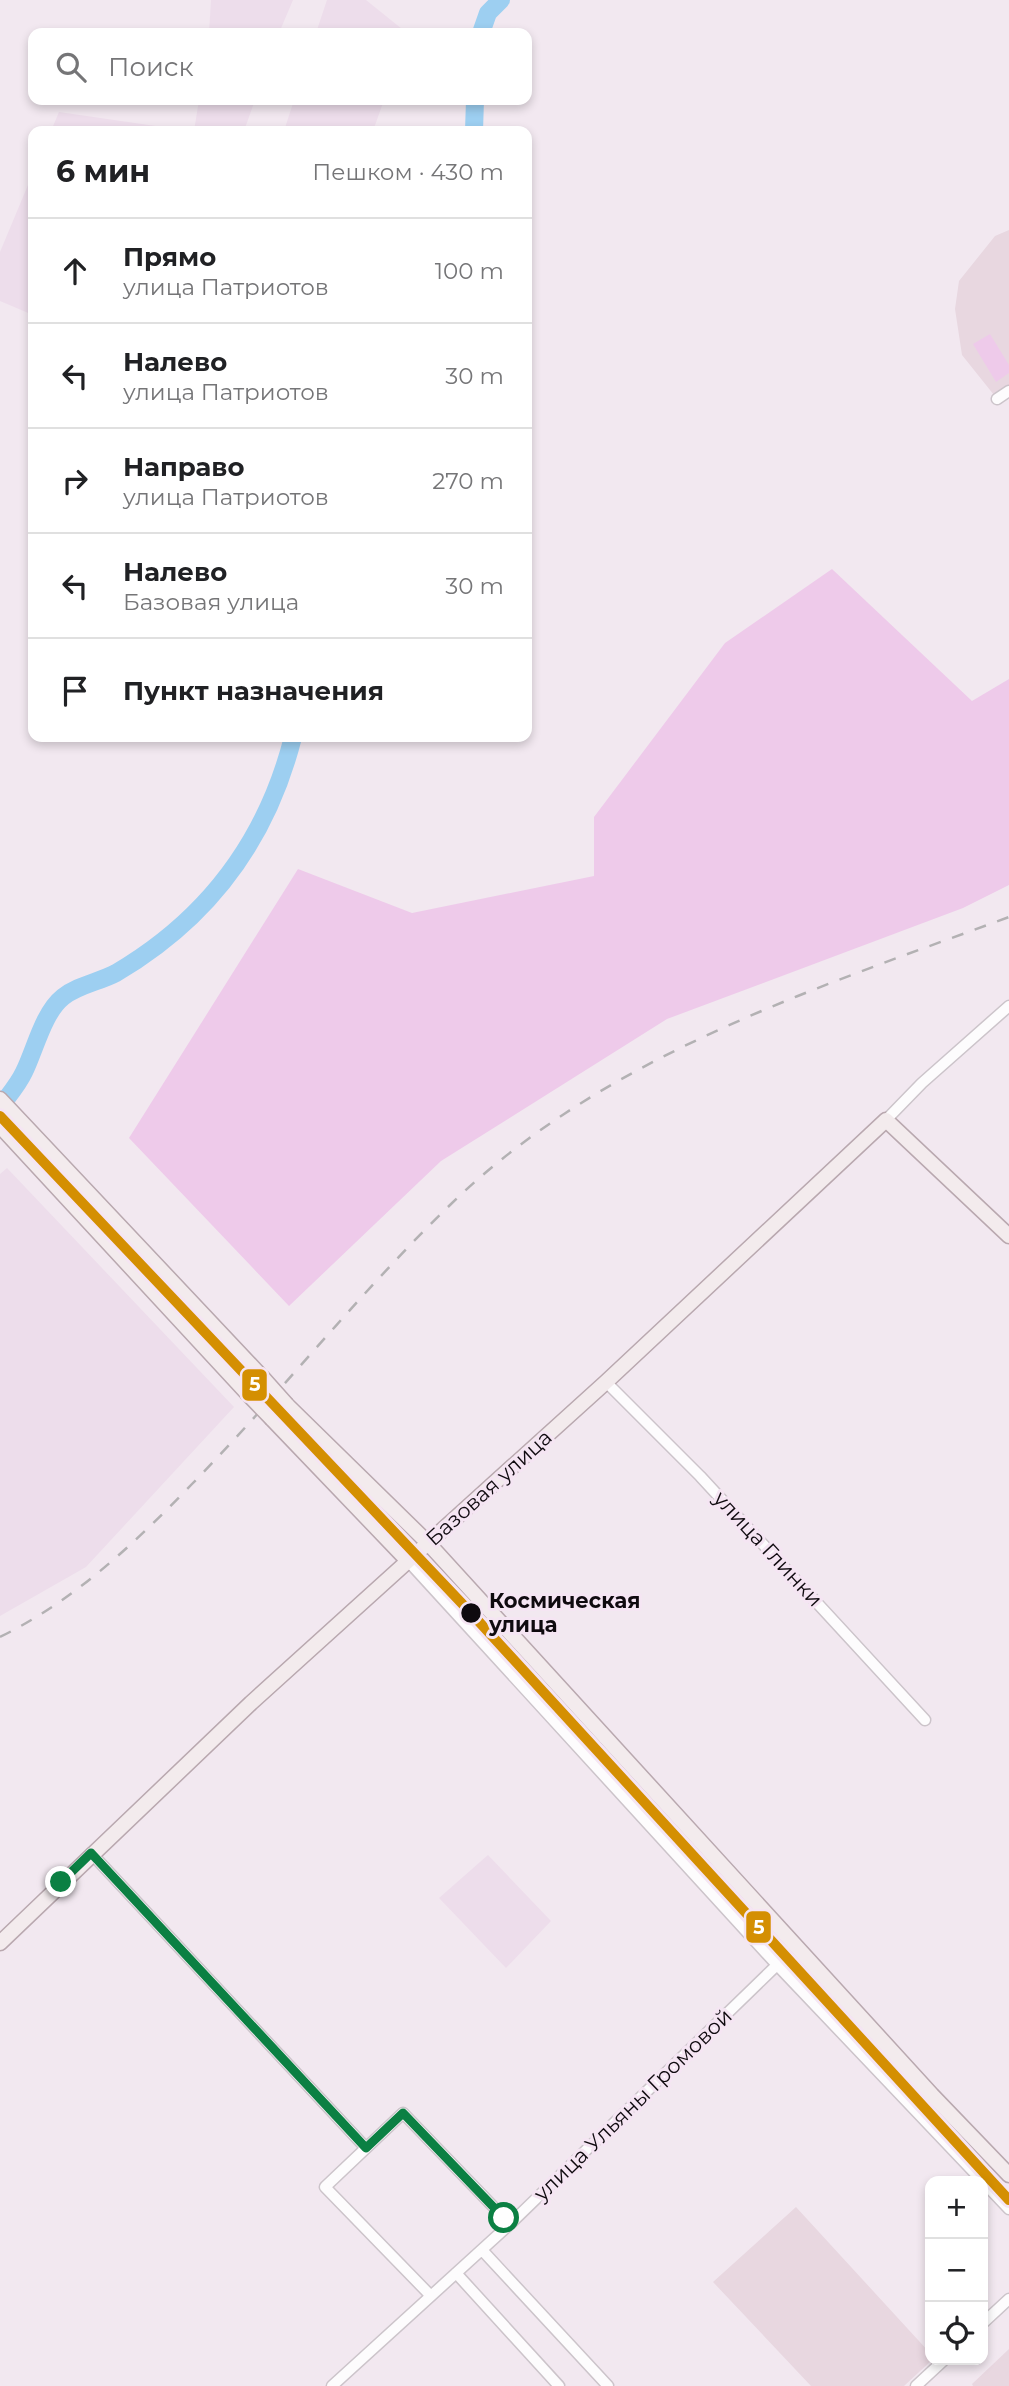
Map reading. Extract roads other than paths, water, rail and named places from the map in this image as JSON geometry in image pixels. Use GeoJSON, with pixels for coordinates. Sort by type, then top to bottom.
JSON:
{"type":"FeatureCollection","features":[{"type":"Feature","properties":{"kind":"main road"},"geometry":{"type":"LineString","coordinates":[[0,1100],[287,1405],[428,1544],[932,2095],[1009,2175]]}},
{"type":"Feature","properties":{"kind":"main road"},"geometry":{"type":"LineString","coordinates":[[886,1120],[1009,1236]]}},
{"type":"Feature","properties":{"kind":"main road","name":"Базовая улица"},"geometry":{"type":"LineString","coordinates":[[0,1943],[91,1853],[606,1382],[886,1120]]}},
{"type":"Feature","properties":{"kind":"main road"},"geometry":{"type":"LineString","coordinates":[[0,1126],[246,1392],[408,1561]]}},
{"type":"Feature","properties":{"kind":"street"},"geometry":{"type":"LineString","coordinates":[[997,399],[1009,391]]}},
{"type":"Feature","properties":{"kind":"street"},"geometry":{"type":"LineString","coordinates":[[886,1120],[922,1083],[1009,1006]]}},
{"type":"Feature","properties":{"kind":"street","name":"улица Глинки"},"geometry":{"type":"LineString","coordinates":[[606,1382],[700,1476],[925,1720]]}},
{"type":"Feature","properties":{"kind":"street"},"geometry":{"type":"LineString","coordinates":[[408,1561],[777,1965],[1009,2209]]}},
{"type":"Feature","properties":{"kind":"street"},"geometry":{"type":"LineString","coordinates":[[91,1853],[366,2148]]}},
{"type":"Feature","properties":{"kind":"street","name":"улица Ульяны Громовой"},"geometry":{"type":"LineString","coordinates":[[337,2385],[510,2224],[777,1965]]}},
{"type":"Feature","properties":{"kind":"street"},"geometry":{"type":"LineString","coordinates":[[431,2296],[326,2187],[403,2113],[510,2224]]}},
{"type":"Feature","properties":{"kind":"street"},"geometry":{"type":"LineString","coordinates":[[482,2250],[608,2386]]}},
{"type":"Feature","properties":{"kind":"street"},"geometry":{"type":"LineString","coordinates":[[456,2273],[559,2386]]}},
{"type":"Feature","properties":{"kind":"street"},"geometry":{"type":"LineString","coordinates":[[988,2318],[1009,2298]]}},
{"type":"Feature","properties":{"kind":"street"},"geometry":{"type":"LineString","coordinates":[[916,2386],[939,2365]]}},
{"type":"Feature","properties":{"kind":"waterway"},"geometry":{"type":"LineString","coordinates":[[483,28],[488,13],[501,0]]}},
{"type":"Feature","properties":{"kind":"waterway"},"geometry":{"type":"LineString","coordinates":[[474,126],[475,105]]}},
{"type":"Feature","properties":{"kind":"waterway"},"geometry":{"type":"LineString","coordinates":[[0,1107],[22,1077],[50,1012],[63,997],[116,973],[149,952],[206,902],[250,843],[282,774],[292,742]]}},
{"type":"Feature","properties":{"kind":"railway"},"geometry":{"type":"LineString","coordinates":[[0,1637],[53,1606],[126,1549],[225,1450],[352,1308],[450,1205],[510,1153],[574,1107],[643,1067],[787,1000],[1009,917]]}},
{"type":"Feature","properties":{"kind":"place","name":"Космическая улица"},"geometry":{"type":"Point","coordinates":[471,1613]}}]}
